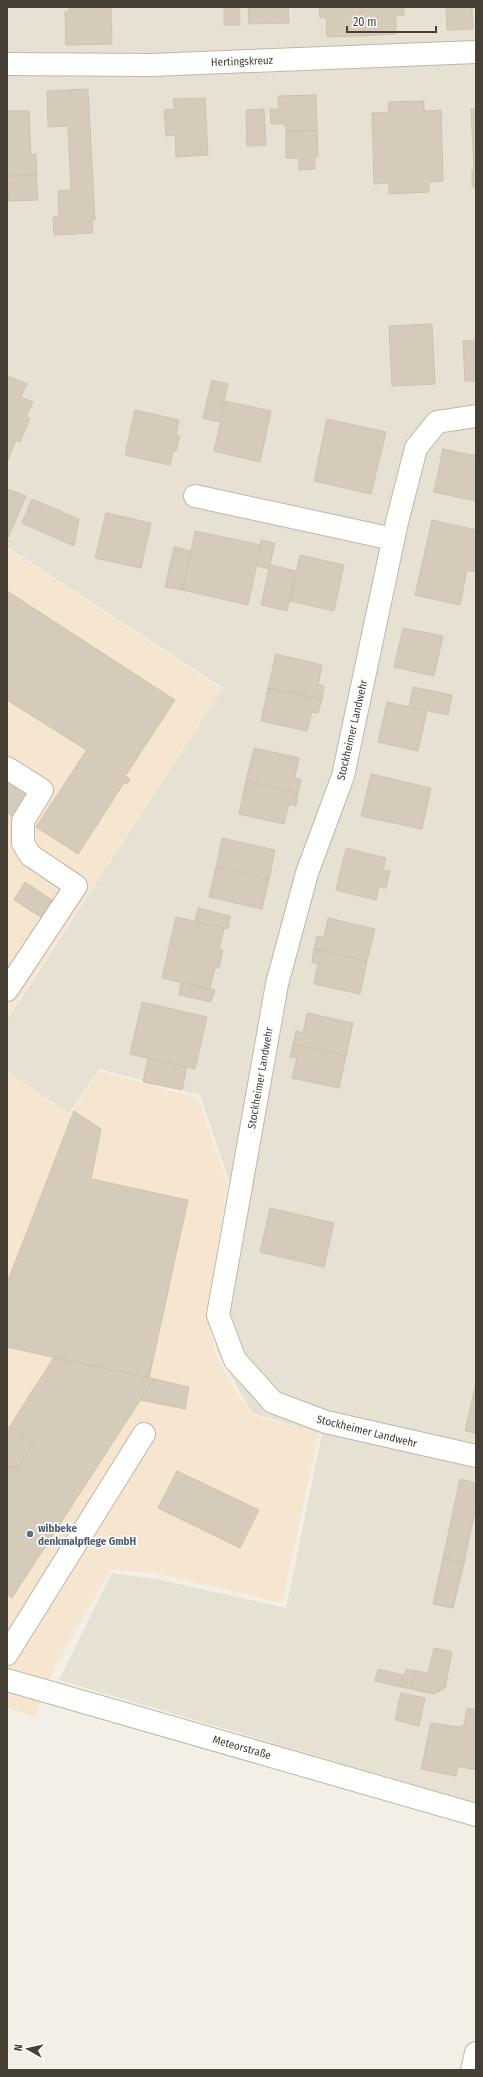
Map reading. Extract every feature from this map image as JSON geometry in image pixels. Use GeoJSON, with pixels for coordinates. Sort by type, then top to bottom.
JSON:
{"type":"FeatureCollection","features":[{"type":"Feature","properties":{"kind":"street","name":"Hertingskreuz"},"geometry":{"type":"LineString","coordinates":[[7,64],[151,65],[476,52]]}},
{"type":"Feature","properties":{"kind":"street","name":"Stockheimer Landwehr"},"geometry":{"type":"LineString","coordinates":[[476,416],[437,422],[416,448],[393,539],[343,776],[307,873],[278,984],[218,1315],[235,1360],[273,1402],[326,1422],[476,1456]]}},
{"type":"Feature","properties":{"kind":"street"},"geometry":{"type":"LineString","coordinates":[[195,496],[393,539]]}},
{"type":"Feature","properties":{"kind":"street"},"geometry":{"type":"LineString","coordinates":[[7,768],[42,790],[23,821],[23,843],[30,855],[76,886],[7,990]]}},
{"type":"Feature","properties":{"kind":"street"},"geometry":{"type":"LineString","coordinates":[[7,1654],[144,1434]]}},
{"type":"Feature","properties":{"kind":"street","name":"Meteorstraße"},"geometry":{"type":"LineString","coordinates":[[7,1680],[476,1815]]}},
{"type":"Feature","properties":{"kind":"street"},"geometry":{"type":"LineString","coordinates":[[472,2070],[476,2053]]}},
{"type":"Feature","properties":{"kind":"shaded area"},"geometry":{"type":"Polygon","coordinates":[[[7,7],[476,7],[476,1803],[59,1680],[112,1573],[156,1579],[286,1608],[322,1434],[252,1413],[217,1351],[210,1304],[230,1184],[200,1095],[99,1069],[69,1113],[7,1071],[7,1020],[223,688],[7,547],[7,7]]]}},
{"type":"Feature","properties":{"kind":"shaded area"},"geometry":{"type":"Polygon","coordinates":[[[7,548],[222,689],[7,1018],[7,548]]]}},
{"type":"Feature","properties":{"kind":"shaded area"},"geometry":{"type":"Polygon","coordinates":[[[7,1071],[70,1114],[99,1071],[198,1098],[228,1185],[208,1303],[215,1353],[237,1393],[252,1415],[319,1433],[282,1603],[155,1573],[110,1570],[55,1667],[35,1716],[7,1708],[7,1071]]]}},
{"type":"Feature","properties":{"kind":"building"},"geometry":{"type":"Polygon","coordinates":[[[69,7],[111,7],[112,44],[66,45],[65,12],[69,12],[69,7]]]}},
{"type":"Feature","properties":{"kind":"building"},"geometry":{"type":"Polygon","coordinates":[[[224,7],[239,7],[240,25],[224,25],[224,7]]]}},
{"type":"Feature","properties":{"kind":"building"},"geometry":{"type":"Polygon","coordinates":[[[248,7],[288,7],[289,23],[249,24],[248,7]]]}},
{"type":"Feature","properties":{"kind":"building"},"geometry":{"type":"Polygon","coordinates":[[[319,7],[360,7],[362,36],[327,37],[326,17],[320,18],[319,7]]]}},
{"type":"Feature","properties":{"kind":"building"},"geometry":{"type":"Polygon","coordinates":[[[360,7],[404,7],[404,15],[396,16],[396,34],[362,36],[360,7]]]}},
{"type":"Feature","properties":{"kind":"building"},"geometry":{"type":"Polygon","coordinates":[[[446,7],[472,7],[473,29],[447,30],[446,7]]]}},
{"type":"Feature","properties":{"kind":"building"},"geometry":{"type":"Polygon","coordinates":[[[88,89],[95,220],[92,220],[93,233],[54,235],[53,217],[59,216],[58,191],[71,190],[68,126],[48,127],[47,91],[88,89]]]}},
{"type":"Feature","properties":{"kind":"building"},"geometry":{"type":"Polygon","coordinates":[[[316,95],[317,130],[286,132],[285,124],[271,124],[270,109],[279,109],[278,96],[316,95]]]}},
{"type":"Feature","properties":{"kind":"building"},"geometry":{"type":"Polygon","coordinates":[[[205,98],[208,155],[176,157],[175,135],[166,136],[164,110],[174,109],[173,99],[205,98]]]}},
{"type":"Feature","properties":{"kind":"building"},"geometry":{"type":"Polygon","coordinates":[[[424,101],[424,111],[441,110],[443,181],[429,182],[429,192],[389,194],[389,183],[374,184],[372,113],[389,112],[388,102],[424,101]]]}},
{"type":"Feature","properties":{"kind":"building"},"geometry":{"type":"Polygon","coordinates":[[[264,109],[266,145],[247,146],[246,110],[264,109]]]}},
{"type":"Feature","properties":{"kind":"building"},"geometry":{"type":"Polygon","coordinates":[[[471,109],[476,109],[476,172],[474,170],[471,109]]]}},
{"type":"Feature","properties":{"kind":"building"},"geometry":{"type":"Polygon","coordinates":[[[7,111],[29,111],[31,155],[36,154],[37,177],[36,175],[7,176],[7,111]]]}},
{"type":"Feature","properties":{"kind":"building"},"geometry":{"type":"Polygon","coordinates":[[[317,130],[318,157],[315,157],[315,169],[299,170],[299,158],[286,158],[286,131],[317,130]]]}},
{"type":"Feature","properties":{"kind":"building"},"geometry":{"type":"Polygon","coordinates":[[[472,170],[476,172],[476,187],[472,187],[472,170]]]}},
{"type":"Feature","properties":{"kind":"building"},"geometry":{"type":"Polygon","coordinates":[[[36,175],[38,200],[8,201],[7,176],[36,175]]]}},
{"type":"Feature","properties":{"kind":"building"},"geometry":{"type":"Polygon","coordinates":[[[432,324],[435,384],[392,386],[389,326],[432,324]]]}},
{"type":"Feature","properties":{"kind":"building"},"geometry":{"type":"Polygon","coordinates":[[[476,340],[476,381],[465,381],[463,341],[476,340]]]}},
{"type":"Feature","properties":{"kind":"building"},"geometry":{"type":"Polygon","coordinates":[[[7,376],[27,384],[21,397],[33,402],[26,417],[30,418],[20,442],[16,440],[7,462],[7,376]]]}},
{"type":"Feature","properties":{"kind":"building"},"geometry":{"type":"Polygon","coordinates":[[[212,380],[228,384],[219,422],[203,418],[212,380]]]}},
{"type":"Feature","properties":{"kind":"building"},"geometry":{"type":"Polygon","coordinates":[[[225,401],[271,411],[260,462],[214,451],[225,401]]]}},
{"type":"Feature","properties":{"kind":"building"},"geometry":{"type":"Polygon","coordinates":[[[135,410],[179,420],[176,435],[180,436],[176,451],[173,450],[170,465],[125,455],[135,410]]]}},
{"type":"Feature","properties":{"kind":"building"},"geometry":{"type":"Polygon","coordinates":[[[327,419],[386,432],[371,494],[314,481],[327,419]]]}},
{"type":"Feature","properties":{"kind":"building"},"geometry":{"type":"Polygon","coordinates":[[[443,449],[476,456],[476,501],[434,492],[443,449]]]}},
{"type":"Feature","properties":{"kind":"building"},"geometry":{"type":"Polygon","coordinates":[[[7,489],[26,496],[8,538],[7,537],[7,489]]]}},
{"type":"Feature","properties":{"kind":"building"},"geometry":{"type":"Polygon","coordinates":[[[32,499],[79,519],[74,546],[22,523],[32,499]]]}},
{"type":"Feature","properties":{"kind":"building"},"geometry":{"type":"Polygon","coordinates":[[[106,513],[151,523],[141,568],[95,558],[106,513]]]}},
{"type":"Feature","properties":{"kind":"building"},"geometry":{"type":"Polygon","coordinates":[[[432,520],[476,530],[476,572],[467,570],[460,605],[415,595],[432,520]]]}},
{"type":"Feature","properties":{"kind":"building"},"geometry":{"type":"Polygon","coordinates":[[[195,531],[261,545],[248,605],[183,590],[195,531]]]}},
{"type":"Feature","properties":{"kind":"building"},"geometry":{"type":"Polygon","coordinates":[[[261,540],[275,543],[269,569],[257,566],[261,540]]]}},
{"type":"Feature","properties":{"kind":"building"},"geometry":{"type":"Polygon","coordinates":[[[174,547],[191,551],[183,590],[165,587],[174,547]]]}},
{"type":"Feature","properties":{"kind":"building"},"geometry":{"type":"Polygon","coordinates":[[[300,555],[344,565],[334,611],[290,601],[300,555]]]}},
{"type":"Feature","properties":{"kind":"building"},"geometry":{"type":"Polygon","coordinates":[[[270,565],[296,571],[287,611],[261,605],[270,565]]]}},
{"type":"Feature","properties":{"kind":"building"},"geometry":{"type":"Polygon","coordinates":[[[7,591],[175,700],[126,775],[7,700],[7,591]]]}},
{"type":"Feature","properties":{"kind":"building"},"geometry":{"type":"Polygon","coordinates":[[[403,628],[443,636],[434,676],[394,667],[403,628]]]}},
{"type":"Feature","properties":{"kind":"building"},"geometry":{"type":"Polygon","coordinates":[[[276,654],[322,665],[318,685],[324,686],[322,699],[268,688],[276,654]]]}},
{"type":"Feature","properties":{"kind":"building"},"geometry":{"type":"Polygon","coordinates":[[[413,687],[452,695],[448,715],[409,707],[413,687]]]}},
{"type":"Feature","properties":{"kind":"building"},"geometry":{"type":"Polygon","coordinates":[[[268,688],[322,699],[318,713],[312,712],[307,731],[261,721],[268,688]]]}},
{"type":"Feature","properties":{"kind":"building"},"geometry":{"type":"Polygon","coordinates":[[[387,702],[427,711],[418,751],[378,742],[387,702]]]}},
{"type":"Feature","properties":{"kind":"building"},"geometry":{"type":"Polygon","coordinates":[[[254,748],[299,758],[295,778],[301,780],[298,793],[246,781],[254,748]]]}},
{"type":"Feature","properties":{"kind":"building"},"geometry":{"type":"Polygon","coordinates":[[[86,751],[130,779],[127,784],[124,783],[78,854],[36,827],[86,751]]]}},
{"type":"Feature","properties":{"kind":"building"},"geometry":{"type":"Polygon","coordinates":[[[371,774],[431,788],[422,829],[361,816],[371,774]]]}},
{"type":"Feature","properties":{"kind":"building"},"geometry":{"type":"Polygon","coordinates":[[[246,781],[298,793],[296,806],[289,804],[284,824],[239,814],[246,781]]]}},
{"type":"Feature","properties":{"kind":"building"},"geometry":{"type":"Polygon","coordinates":[[[7,783],[28,797],[14,817],[7,813],[7,783]]]}},
{"type":"Feature","properties":{"kind":"building"},"geometry":{"type":"Polygon","coordinates":[[[222,838],[275,850],[269,879],[216,867],[222,838]]]}},
{"type":"Feature","properties":{"kind":"building"},"geometry":{"type":"Polygon","coordinates":[[[346,848],[386,858],[383,870],[390,871],[386,888],[379,887],[376,900],[336,890],[346,848]]]}},
{"type":"Feature","properties":{"kind":"building"},"geometry":{"type":"Polygon","coordinates":[[[216,867],[269,879],[262,909],[209,897],[216,867]]]}},
{"type":"Feature","properties":{"kind":"building"},"geometry":{"type":"Polygon","coordinates":[[[25,882],[61,906],[50,923],[14,900],[25,882]]]}},
{"type":"Feature","properties":{"kind":"building"},"geometry":{"type":"Polygon","coordinates":[[[198,908],[230,916],[228,929],[195,921],[198,908]]]}},
{"type":"Feature","properties":{"kind":"building"},"geometry":{"type":"Polygon","coordinates":[[[176,917],[224,928],[219,949],[223,950],[219,968],[215,968],[210,989],[162,978],[176,917]]]}},
{"type":"Feature","properties":{"kind":"building"},"geometry":{"type":"Polygon","coordinates":[[[328,918],[375,929],[367,961],[314,949],[317,936],[324,938],[328,918]]]}},
{"type":"Feature","properties":{"kind":"building"},"geometry":{"type":"Polygon","coordinates":[[[314,949],[367,961],[360,994],[314,984],[318,964],[312,962],[314,949]]]}},
{"type":"Feature","properties":{"kind":"building"},"geometry":{"type":"Polygon","coordinates":[[[181,982],[215,990],[211,1002],[179,995],[181,982]]]}},
{"type":"Feature","properties":{"kind":"building"},"geometry":{"type":"Polygon","coordinates":[[[142,1002],[207,1017],[195,1069],[130,1054],[142,1002]]]}},
{"type":"Feature","properties":{"kind":"building"},"geometry":{"type":"Polygon","coordinates":[[[307,1013],[353,1023],[346,1056],[293,1044],[296,1031],[303,1033],[307,1013]]]}},
{"type":"Feature","properties":{"kind":"building"},"geometry":{"type":"Polygon","coordinates":[[[293,1044],[346,1056],[339,1088],[292,1078],[297,1058],[290,1057],[293,1044]]]}},
{"type":"Feature","properties":{"kind":"building"},"geometry":{"type":"Polygon","coordinates":[[[148,1058],[187,1067],[182,1090],[143,1082],[148,1058]]]}},
{"type":"Feature","properties":{"kind":"building"},"geometry":{"type":"Polygon","coordinates":[[[74,1111],[101,1129],[91,1179],[188,1200],[149,1378],[7,1347],[7,1283],[74,1111]]]}},
{"type":"Feature","properties":{"kind":"building"},"geometry":{"type":"Polygon","coordinates":[[[270,1208],[334,1223],[324,1267],[260,1252],[270,1208]]]}},
{"type":"Feature","properties":{"kind":"building","name":"wibbeke denkmalpflege GmbH"},"geometry":{"type":"Polygon","coordinates":[[[54,1357],[154,1379],[12,1598],[7,1595],[7,1472],[11,1466],[17,1469],[35,1442],[10,1426],[54,1357]]]}},
{"type":"Feature","properties":{"kind":"building"},"geometry":{"type":"Polygon","coordinates":[[[154,1379],[189,1387],[185,1409],[140,1400],[154,1379]]]}},
{"type":"Feature","properties":{"kind":"building"},"geometry":{"type":"Polygon","coordinates":[[[476,1383],[476,1433],[465,1431],[476,1383]]]}},
{"type":"Feature","properties":{"kind":"building"},"geometry":{"type":"Polygon","coordinates":[[[10,1426],[35,1442],[17,1469],[11,1466],[7,1472],[7,1430],[10,1426]]]}},
{"type":"Feature","properties":{"kind":"building"},"geometry":{"type":"Polygon","coordinates":[[[177,1471],[259,1510],[240,1548],[158,1508],[177,1471]]]}},
{"type":"Feature","properties":{"kind":"building"},"geometry":{"type":"Polygon","coordinates":[[[460,1479],[476,1483],[476,1506],[464,1563],[443,1558],[460,1479]]]}},
{"type":"Feature","properties":{"kind":"building"},"geometry":{"type":"Polygon","coordinates":[[[443,1558],[464,1563],[453,1608],[433,1604],[443,1558]]]}},
{"type":"Feature","properties":{"kind":"building"},"geometry":{"type":"Polygon","coordinates":[[[434,1648],[452,1652],[445,1688],[434,1694],[411,1689],[416,1671],[428,1673],[434,1648]]]}},
{"type":"Feature","properties":{"kind":"building"},"geometry":{"type":"Polygon","coordinates":[[[378,1669],[404,1675],[401,1687],[375,1681],[378,1669]]]}},
{"type":"Feature","properties":{"kind":"building"},"geometry":{"type":"Polygon","coordinates":[[[406,1669],[416,1671],[411,1689],[401,1687],[406,1669]]]}},
{"type":"Feature","properties":{"kind":"building"},"geometry":{"type":"Polygon","coordinates":[[[401,1693],[425,1698],[419,1726],[395,1720],[401,1693]]]}},
{"type":"Feature","properties":{"kind":"building"},"geometry":{"type":"Polygon","coordinates":[[[467,1708],[476,1710],[476,1770],[458,1766],[456,1776],[421,1769],[431,1723],[459,1727],[464,1725],[467,1708]]]}},
{"type":"Feature","properties":{"kind":"place","name":"wibbeke denkmalpflege GmbH"},"geometry":{"type":"Point","coordinates":[30,1534]}}]}
